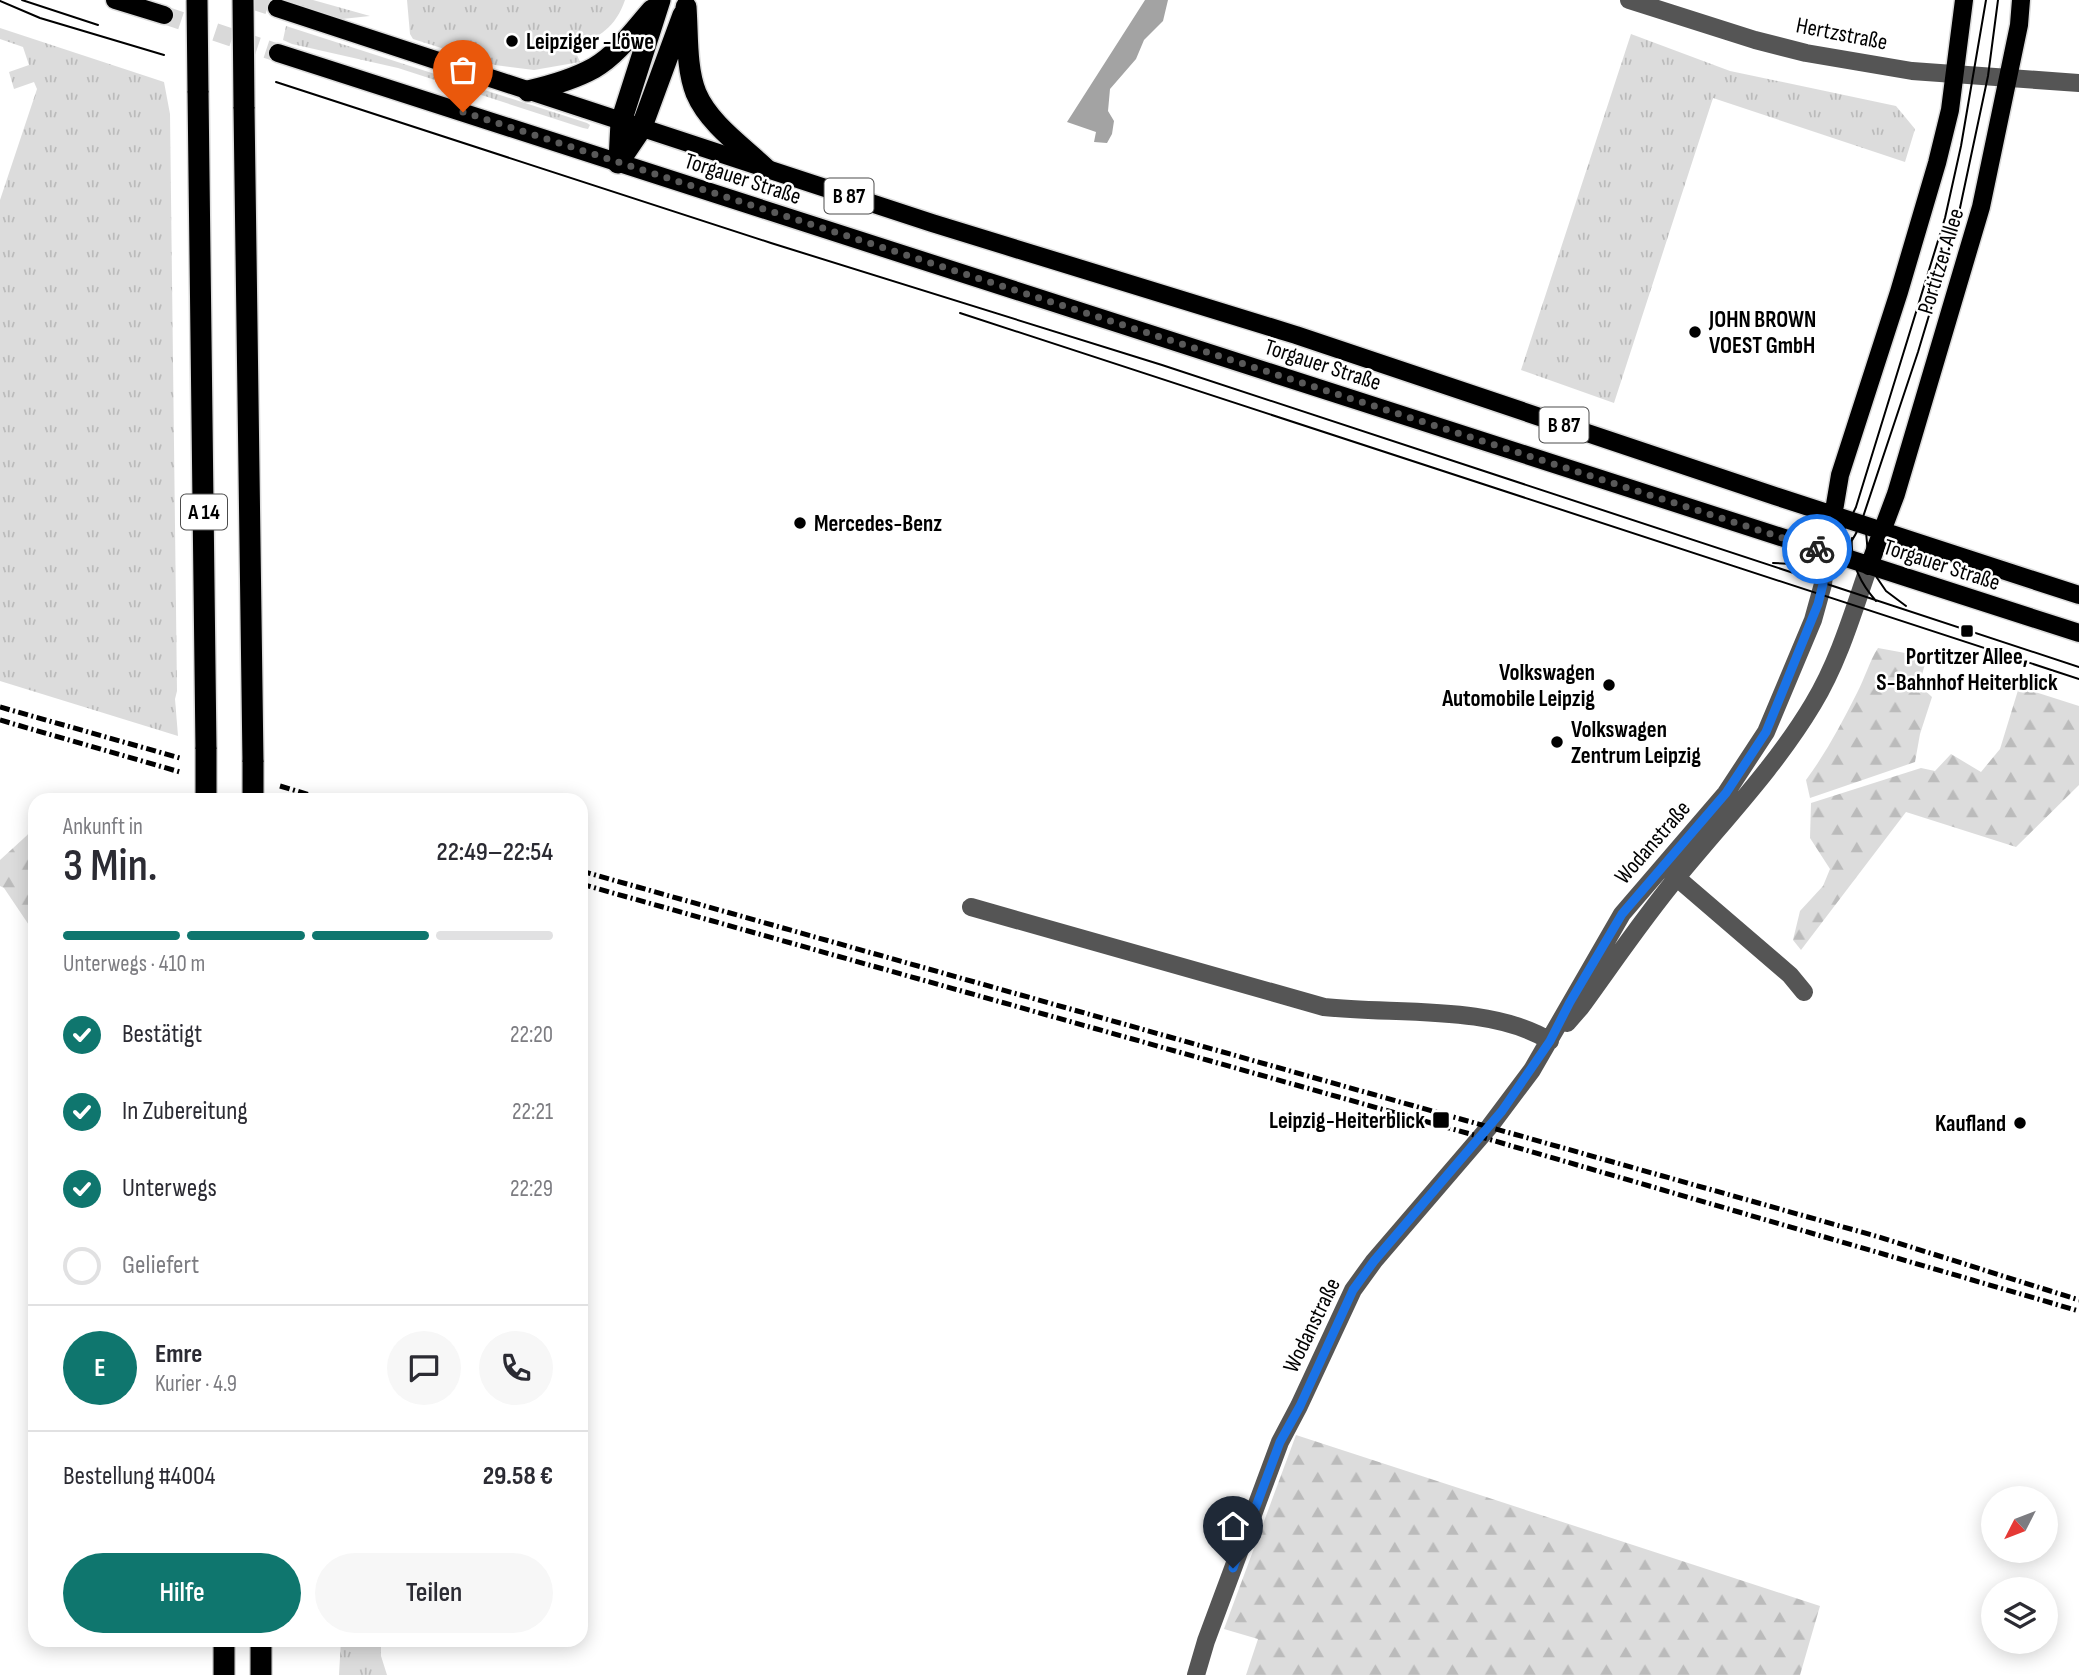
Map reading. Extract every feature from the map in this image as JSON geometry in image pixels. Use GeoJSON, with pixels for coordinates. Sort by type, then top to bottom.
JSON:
{"type":"FeatureCollection","features":[{"type":"Feature","properties":{"kind":"highway","name":"A 14"},"geometry":{"type":"LineString","coordinates":[[197,0],[206,793]]}},
{"type":"Feature","properties":{"kind":"highway","name":"A 14"},"geometry":{"type":"LineString","coordinates":[[243,0],[253,793]]}},
{"type":"Feature","properties":{"kind":"highway"},"geometry":{"type":"LineString","coordinates":[[528,91],[549,86],[594,68],[615,50],[659,2]]}},
{"type":"Feature","properties":{"kind":"highway"},"geometry":{"type":"LineString","coordinates":[[631,126],[659,2]]}},
{"type":"Feature","properties":{"kind":"highway"},"geometry":{"type":"LineString","coordinates":[[618,163],[631,126],[687,3]]}},
{"type":"Feature","properties":{"kind":"highway"},"geometry":{"type":"LineString","coordinates":[[687,3],[695,90],[713,118],[766,169]]}},
{"type":"Feature","properties":{"kind":"highway"},"geometry":{"type":"LineString","coordinates":[[224,1647],[224,1675]]}},
{"type":"Feature","properties":{"kind":"highway"},"geometry":{"type":"LineString","coordinates":[[261,1647],[261,1675]]}},
{"type":"Feature","properties":{"kind":"main road"},"geometry":{"type":"LineString","coordinates":[[115,0],[164,15]]}},
{"type":"Feature","properties":{"kind":"main road","name":"Portitzer Allee"},"geometry":{"type":"LineString","coordinates":[[1832,514],[1843,463],[1899,292],[1937,163],[1950,110],[1964,0]]}},
{"type":"Feature","properties":{"kind":"main road","name":"Portitzer Allee"},"geometry":{"type":"LineString","coordinates":[[1882,530],[1896,494],[1982,207],[2019,26],[2021,0]]}},
{"type":"Feature","properties":{"kind":"main road","name":"B 87"},"geometry":{"type":"LineString","coordinates":[[277,8],[631,126]]}},
{"type":"Feature","properties":{"kind":"main road","name":"Torgauer Straße"},"geometry":{"type":"LineString","coordinates":[[278,53],[2079,633]]}},
{"type":"Feature","properties":{"kind":"main road","name":"Torgauer Straße"},"geometry":{"type":"LineString","coordinates":[[631,126],[1027,253],[1296,335],[2079,595]]}},
{"type":"Feature","properties":{"kind":"main road","name":"Wodanstraße"},"geometry":{"type":"LineString","coordinates":[[1827,552],[1832,514]]}},
{"type":"Feature","properties":{"kind":"main road","name":"Wodanstraße"},"geometry":{"type":"LineString","coordinates":[[1868,566],[1882,530]]}},
{"type":"Feature","properties":{"kind":"street","name":"Hertzstraße"},"geometry":{"type":"LineString","coordinates":[[1629,0],[1755,40],[1807,52],[1912,71],[2079,83]]}},
{"type":"Feature","properties":{"kind":"street","name":"Wodanstraße"},"geometry":{"type":"LineString","coordinates":[[1196,1675],[1206,1641],[1280,1442],[1300,1406],[1353,1290],[1374,1261],[1490,1126],[1550,1041],[1581,1007],[1766,732],[1813,620],[1823,584],[1827,552]]}},
{"type":"Feature","properties":{"kind":"street","name":"Wodanstraße"},"geometry":{"type":"LineString","coordinates":[[1670,872],[1745,797],[1795,733],[1815,701],[1846,632],[1868,566]]}},
{"type":"Feature","properties":{"kind":"street"},"geometry":{"type":"LineString","coordinates":[[1670,872],[1790,975],[1804,992]]}},
{"type":"Feature","properties":{"kind":"street"},"geometry":{"type":"LineString","coordinates":[[971,907],[1324,1007],[1477,1018],[1523,1027],[1550,1041]]}},
{"type":"Feature","properties":{"kind":"green space"},"geometry":{"type":"Polygon","coordinates":[[[281,0],[313,0],[370,16],[342,19],[281,0]]]}},
{"type":"Feature","properties":{"kind":"green space"},"geometry":{"type":"Polygon","coordinates":[[[407,0],[625,0],[617,17],[606,30],[574,48],[580,62],[534,70],[495,65],[413,39],[410,34],[407,0]]]}},
{"type":"Feature","properties":{"kind":"green space"},"geometry":{"type":"Polygon","coordinates":[[[286,26],[590,125],[588,129],[583,128],[398,68],[292,44],[283,40],[286,26]]]}},
{"type":"Feature","properties":{"kind":"green space"},"geometry":{"type":"Polygon","coordinates":[[[0,28],[164,82],[170,114],[175,699],[178,736],[0,681],[0,200],[37,89],[34,82],[14,89],[9,72],[29,65],[23,47],[0,39],[0,28]]]}},
{"type":"Feature","properties":{"kind":"green space"},"geometry":{"type":"Polygon","coordinates":[[[1631,34],[1730,71],[1896,106],[1915,129],[1905,162],[1713,98],[1614,403],[1521,370],[1631,34]]]}},
{"type":"Feature","properties":{"kind":"green space"},"geometry":{"type":"Polygon","coordinates":[[[1878,648],[1927,657],[1919,685],[1932,697],[1920,734],[1915,762],[1810,798],[1806,780],[1840,727],[1878,648]]]}},
{"type":"Feature","properties":{"kind":"green space"},"geometry":{"type":"Polygon","coordinates":[[[2019,687],[2079,706],[2079,785],[2016,847],[1906,812],[1801,950],[1793,940],[1800,911],[1823,886],[1830,869],[1810,838],[1811,803],[1921,768],[1935,771],[1951,754],[1981,772],[2000,749],[2019,687]]]}},
{"type":"Feature","properties":{"kind":"green space"},"geometry":{"type":"Polygon","coordinates":[[[28,834],[28,924],[0,886],[0,860],[28,834]]]}},
{"type":"Feature","properties":{"kind":"green space"},"geometry":{"type":"Polygon","coordinates":[[[1296,1435],[1820,1606],[1800,1675],[1246,1675],[1258,1639],[1224,1629],[1296,1435]]]}},
{"type":"Feature","properties":{"kind":"green space"},"geometry":{"type":"Polygon","coordinates":[[[341,1647],[381,1647],[387,1675],[339,1675],[341,1647]]]}},
{"type":"Feature","properties":{"kind":"shaded area"},"geometry":{"type":"Polygon","coordinates":[[[1145,0],[1168,0],[1163,21],[1144,40],[1136,59],[1110,89],[1108,111],[1114,121],[1112,134],[1107,143],[1094,142],[1096,132],[1067,122],[1145,0]]]}},
{"type":"Feature","properties":{"kind":"tunnel"},"geometry":{"type":"LineString","coordinates":[[251,0],[277,8]]}},
{"type":"Feature","properties":{"kind":"tunnel"},"geometry":{"type":"LineString","coordinates":[[164,15],[278,53]]}},
{"type":"Feature","properties":{"kind":"tram line"},"geometry":{"type":"LineString","coordinates":[[22,0],[98,25]]}},
{"type":"Feature","properties":{"kind":"tram line"},"geometry":{"type":"LineString","coordinates":[[1856,507],[1945,218],[1961,146],[1986,0]]}},
{"type":"Feature","properties":{"kind":"tram line"},"geometry":{"type":"LineString","coordinates":[[1801,577],[1822,570],[1838,559],[1851,543],[1861,523],[1918,352],[1957,222],[1988,76],[1998,0]]}},
{"type":"Feature","properties":{"kind":"tram line"},"geometry":{"type":"LineString","coordinates":[[0,1],[40,18],[164,55]]}},
{"type":"Feature","properties":{"kind":"tram line"},"geometry":{"type":"LineString","coordinates":[[276,82],[771,243],[1162,365],[2079,667]]}},
{"type":"Feature","properties":{"kind":"tram line"},"geometry":{"type":"LineString","coordinates":[[960,313],[2079,679]]}},
{"type":"Feature","properties":{"kind":"tram line"},"geometry":{"type":"LineString","coordinates":[[1773,563],[1798,564],[1820,555],[1835,542],[1856,507]]}},
{"type":"Feature","properties":{"kind":"tram line"},"geometry":{"type":"LineString","coordinates":[[1865,520],[1869,566],[1886,591],[1906,606]]}},
{"type":"Feature","properties":{"kind":"tram line"},"geometry":{"type":"LineString","coordinates":[[1852,538],[1853,556],[1858,572],[1876,601]]}},
{"type":"Feature","properties":{"kind":"railway"},"geometry":{"type":"LineString","coordinates":[[0,707],[180,758]]}},
{"type":"Feature","properties":{"kind":"railway"},"geometry":{"type":"LineString","coordinates":[[0,720],[180,772]]}},
{"type":"Feature","properties":{"kind":"railway"},"geometry":{"type":"LineString","coordinates":[[280,786],[304,793]]}},
{"type":"Feature","properties":{"kind":"railway"},"geometry":{"type":"LineString","coordinates":[[588,873],[1879,1237],[2079,1300]]}},
{"type":"Feature","properties":{"kind":"railway"},"geometry":{"type":"LineString","coordinates":[[588,886],[1481,1137],[2079,1311]]}},
{"type":"Feature","properties":{"kind":"way so far"},"geometry":{"type":"LineString","coordinates":[[463,112],[1817,549]]}},
{"type":"Feature","properties":{"kind":"place","name":"Leipziger -Löwe"},"geometry":{"type":"Point","coordinates":[512,41]}},
{"type":"Feature","properties":{"kind":"place","name":"JOHN BROWN VOEST GmbH"},"geometry":{"type":"Point","coordinates":[1695,332]}},
{"type":"Feature","properties":{"kind":"place","name":"Mercedes-Benz"},"geometry":{"type":"Point","coordinates":[800,523]}},
{"type":"Feature","properties":{"kind":"place","name":"Portitzer Allee, S-Bahnhof Heiterblick"},"geometry":{"type":"Point","coordinates":[1967,631]}},
{"type":"Feature","properties":{"kind":"place","name":"Volkswagen Automobile Leipzig"},"geometry":{"type":"Point","coordinates":[1609,685]}},
{"type":"Feature","properties":{"kind":"place","name":"Volkswagen Zentrum Leipzig"},"geometry":{"type":"Point","coordinates":[1557,742]}},
{"type":"Feature","properties":{"kind":"place","name":"Leipzig-Heiterblick"},"geometry":{"type":"Point","coordinates":[1441,1120]}},
{"type":"Feature","properties":{"kind":"place","name":"Kaufland"},"geometry":{"type":"Point","coordinates":[2020,1123]}},
{"type":"Feature","properties":{"kind":"route"},"geometry":{"type":"LineString","coordinates":[[1233,1568],[1280,1442],[1300,1406],[1353,1290],[1374,1261],[1502,1111],[1550,1041],[1622,914],[1726,793],[1766,732],[1818,604],[1827,552],[1817,549]]}}]}
